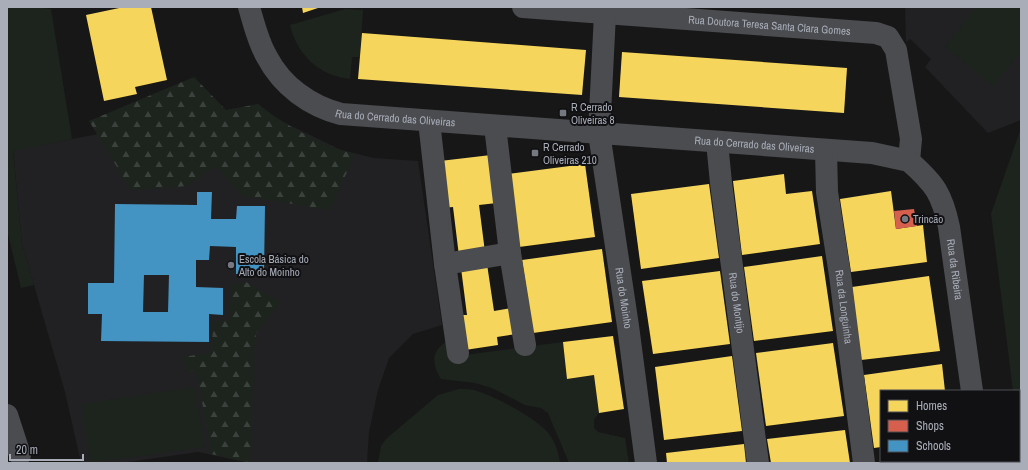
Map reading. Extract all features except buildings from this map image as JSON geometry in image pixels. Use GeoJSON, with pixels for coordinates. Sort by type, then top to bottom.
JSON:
{"type":"FeatureCollection","features":[{"type":"Feature","properties":{"kind":"street","name":"Rua do Cerrado das Oliveiras"},"geometry":{"type":"LineString","coordinates":[[249,7],[266,57],[288,86],[325,110],[341,114],[872,153],[909,161]]}},
{"type":"Feature","properties":{"kind":"street","name":"Rua Doutora Teresa Santa Clara Gomes"},"geometry":{"type":"LineString","coordinates":[[523,7],[876,33],[888,37],[896,50],[909,124],[911,139],[909,161]]}},
{"type":"Feature","properties":{"kind":"street"},"geometry":{"type":"LineString","coordinates":[[599,133],[605,14]]}},
{"type":"Feature","properties":{"kind":"street"},"geometry":{"type":"LineString","coordinates":[[429,121],[445,264],[458,353]]}},
{"type":"Feature","properties":{"kind":"street"},"geometry":{"type":"LineString","coordinates":[[495,126],[510,253],[525,345]]}},
{"type":"Feature","properties":{"kind":"street","name":"Rua do Moinho"},"geometry":{"type":"LineString","coordinates":[[599,133],[628,326],[646,463]]}},
{"type":"Feature","properties":{"kind":"street","name":"Rua do Montijo"},"geometry":{"type":"LineString","coordinates":[[717,142],[758,463]]}},
{"type":"Feature","properties":{"kind":"street","name":"Rua da Longuinha"},"geometry":{"type":"LineString","coordinates":[[826,150],[827,192],[840,275],[864,463]]}},
{"type":"Feature","properties":{"kind":"street","name":"Rua da Ribeira"},"geometry":{"type":"LineString","coordinates":[[909,161],[932,183],[939,193],[946,211],[972,390]]}},
{"type":"Feature","properties":{"kind":"street"},"geometry":{"type":"LineString","coordinates":[[445,264],[510,253]]}},
{"type":"Feature","properties":{"kind":"street"},"geometry":{"type":"LineString","coordinates":[[7,415],[17,454]]}},
{"type":"Feature","properties":{"kind":"shaded area"},"geometry":{"type":"Polygon","coordinates":[[[905,7],[1021,7],[1021,120],[988,133],[925,67],[931,59],[910,39],[906,42],[905,7]]]}},
{"type":"Feature","properties":{"kind":"shaded area","name":"Escola Básica do Alto do Moinho"},"geometry":{"type":"Polygon","coordinates":[[[258,104],[273,117],[341,150],[374,158],[418,161],[442,325],[413,334],[389,358],[378,390],[369,432],[367,463],[250,463],[198,452],[121,463],[81,463],[65,392],[22,244],[13,150],[258,104]]]}},
{"type":"Feature","properties":{"kind":"green space"},"geometry":{"type":"Polygon","coordinates":[[[7,7],[35,7],[51,9],[72,139],[13,151],[22,244],[34,285],[21,288],[7,230],[7,7]]]}},
{"type":"Feature","properties":{"kind":"green space"},"geometry":{"type":"Polygon","coordinates":[[[977,7],[1021,7],[1021,52],[993,86],[945,46],[977,7]]]}},
{"type":"Feature","properties":{"kind":"green space"},"geometry":{"type":"Polygon","coordinates":[[[345,9],[363,10],[360,57],[352,57],[350,79],[329,74],[311,62],[298,46],[290,25],[345,9]]]}},
{"type":"Feature","properties":{"kind":"green space"},"geometry":{"type":"Polygon","coordinates":[[[194,77],[226,110],[258,104],[291,127],[304,134],[343,151],[355,154],[330,210],[243,196],[216,166],[188,186],[131,190],[89,121],[194,77]]]}},
{"type":"Feature","properties":{"kind":"green space"},"geometry":{"type":"Polygon","coordinates":[[[1021,128],[1021,458],[1020,390],[1013,390],[991,214],[1021,128]]]}},
{"type":"Feature","properties":{"kind":"green space"},"geometry":{"type":"Polygon","coordinates":[[[246,282],[281,302],[256,334],[250,463],[211,454],[197,372],[186,371],[184,357],[212,352],[213,321],[230,321],[231,286],[246,282]]]}},
{"type":"Feature","properties":{"kind":"green space"},"geometry":{"type":"Polygon","coordinates":[[[449,340],[457,356],[563,342],[567,379],[594,375],[599,413],[594,419],[594,428],[598,432],[625,438],[629,463],[569,463],[548,413],[541,408],[525,405],[492,388],[475,383],[441,379],[434,362],[434,357],[439,348],[449,340]]]}},
{"type":"Feature","properties":{"kind":"green space"},"geometry":{"type":"Polygon","coordinates":[[[195,387],[205,447],[91,463],[82,404],[195,387]]]}},
{"type":"Feature","properties":{"kind":"green space"},"geometry":{"type":"Polygon","coordinates":[[[459,389],[482,392],[514,408],[536,422],[544,428],[551,437],[559,455],[560,463],[378,463],[381,446],[386,439],[438,395],[459,389]]]}},
{"type":"Feature","properties":{"kind":"place","name":"R Cerrado Oliveiras 8"},"geometry":{"type":"Point","coordinates":[563,113]}},
{"type":"Feature","properties":{"kind":"place","name":"R Cerrado Oliveiras 210"},"geometry":{"type":"Point","coordinates":[535,153]}},
{"type":"Feature","properties":{"kind":"place","name":"Trincão"},"geometry":{"type":"Point","coordinates":[905,219]}},
{"type":"Feature","properties":{"kind":"place","name":"Escola Básica do Alto do Moinho"},"geometry":{"type":"Point","coordinates":[231,265]}}]}
